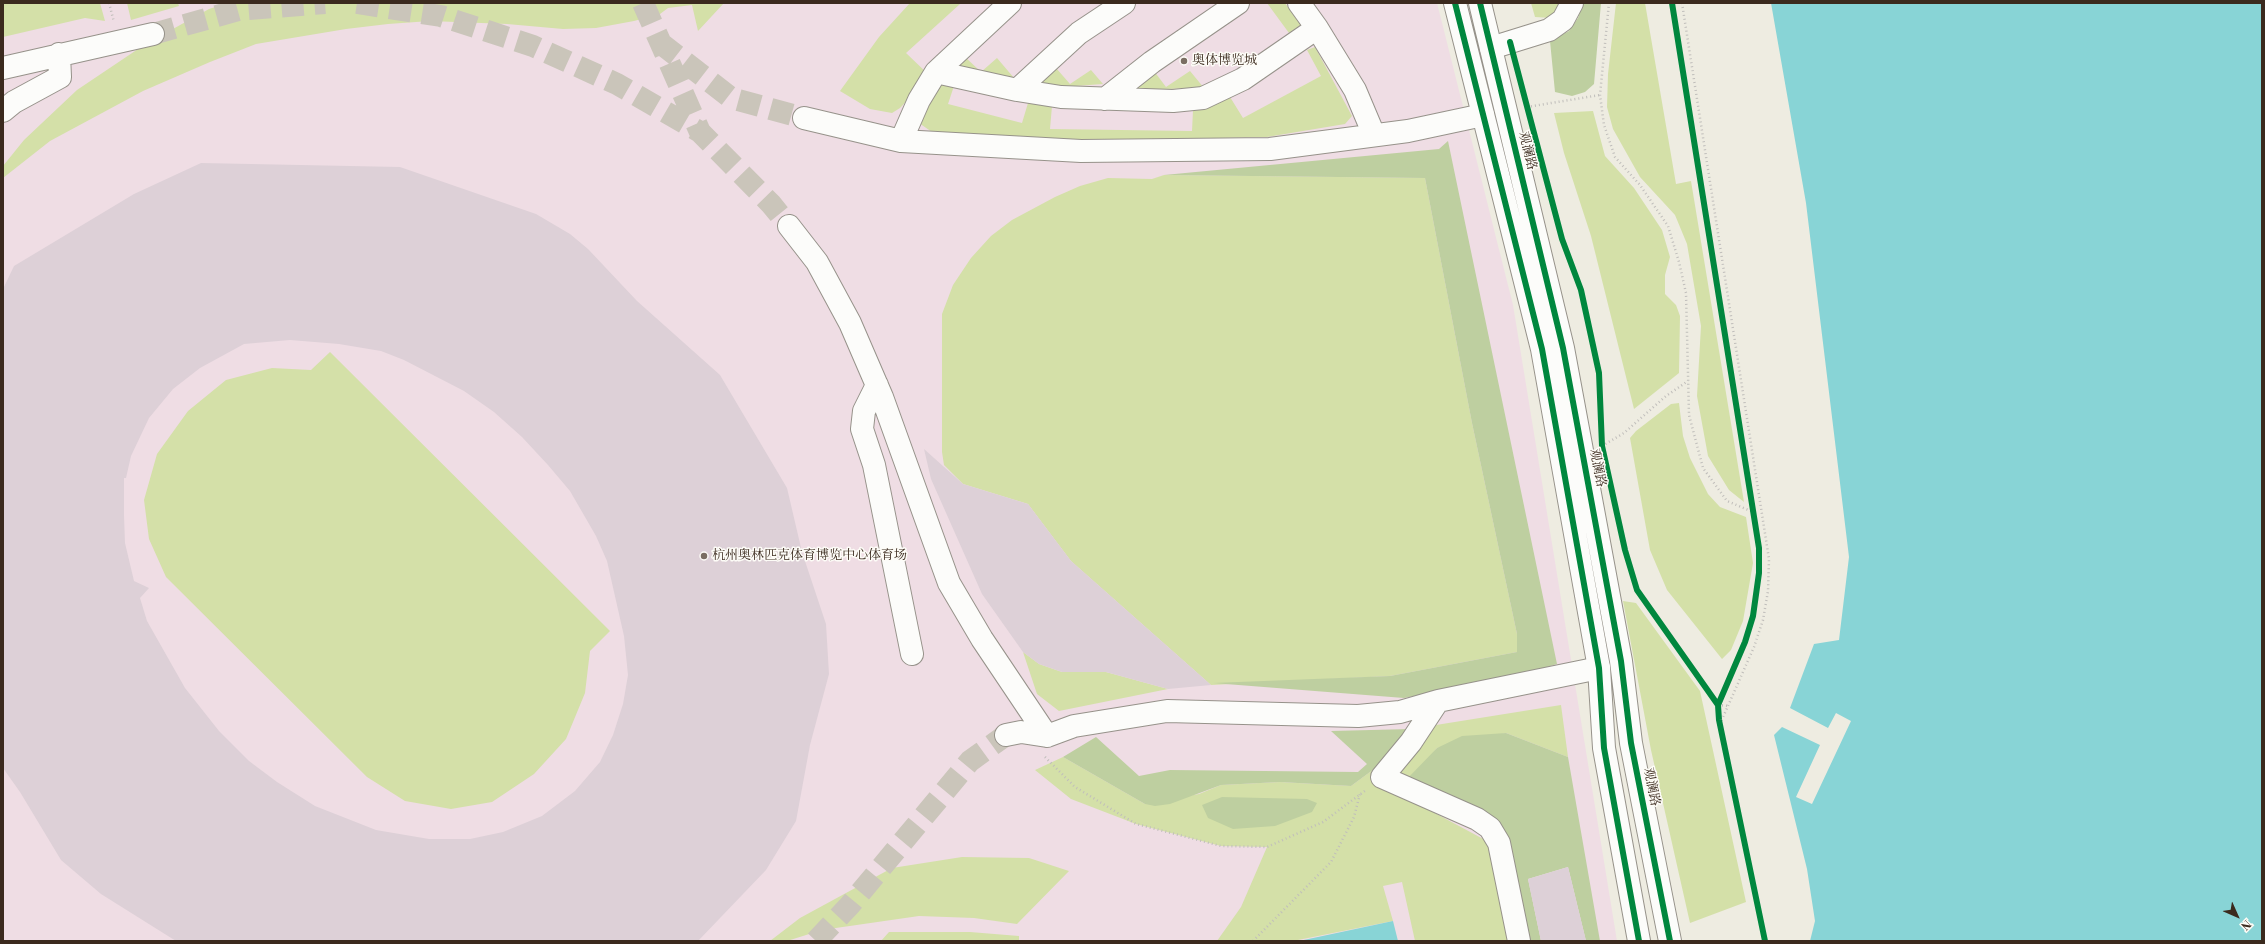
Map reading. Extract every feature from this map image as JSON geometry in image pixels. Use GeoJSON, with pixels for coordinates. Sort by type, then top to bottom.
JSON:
{"type":"FeatureCollection","features":[{"type":"Feature","properties":{"kind":"street"},"geometry":{"type":"LineString","coordinates":[[901,142],[919,100],[936,72],[1010,3]]}},
{"type":"Feature","properties":{"kind":"street"},"geometry":{"type":"LineString","coordinates":[[1017,90],[1079,33],[1124,3]]}},
{"type":"Feature","properties":{"kind":"street"},"geometry":{"type":"LineString","coordinates":[[1105,98],[1152,62],[1238,3]]}},
{"type":"Feature","properties":{"kind":"street"},"geometry":{"type":"LineString","coordinates":[[1299,3],[1317,28],[1355,90],[1374,135]]}},
{"type":"Feature","properties":{"kind":"street"},"geometry":{"type":"LineString","coordinates":[[1455,3],[1542,349],[1599,668],[1604,748],[1639,941]]}},
{"type":"Feature","properties":{"kind":"street","name":"观澜路"},"geometry":{"type":"LineString","coordinates":[[1480,3],[1563,348],[1621,661],[1631,743],[1670,941]]}},
{"type":"Feature","properties":{"kind":"street"},"geometry":{"type":"LineString","coordinates":[[1490,48],[1549,30],[1564,20],[1572,3]]}},
{"type":"Feature","properties":{"kind":"street"},"geometry":{"type":"LineString","coordinates":[[936,72],[1017,90],[1061,97],[1173,101],[1203,98],[1243,79],[1317,28]]}},
{"type":"Feature","properties":{"kind":"street"},"geometry":{"type":"LineString","coordinates":[[3,68],[59,54],[153,34]]}},
{"type":"Feature","properties":{"kind":"street"},"geometry":{"type":"LineString","coordinates":[[3,111],[14,102],[60,77],[59,54]]}},
{"type":"Feature","properties":{"kind":"street"},"geometry":{"type":"LineString","coordinates":[[804,118],[901,142],[1080,151],[1255,149],[1408,131],[1483,115]]}},
{"type":"Feature","properties":{"kind":"street"},"geometry":{"type":"LineString","coordinates":[[789,226],[817,262],[850,323],[877,385],[949,583],[1045,745]]}},
{"type":"Feature","properties":{"kind":"street"},"geometry":{"type":"LineString","coordinates":[[877,385],[864,411],[862,429],[874,465],[912,654]]}},
{"type":"Feature","properties":{"kind":"street"},"geometry":{"type":"LineString","coordinates":[[1045,745],[1074,726],[1167,711],[1358,716],[1400,712],[1438,701],[1599,668]]}},
{"type":"Feature","properties":{"kind":"street"},"geometry":{"type":"LineString","coordinates":[[1438,701],[1411,742],[1382,777],[1477,819],[1490,828],[1499,842],[1519,941]]}},
{"type":"Feature","properties":{"kind":"street"},"geometry":{"type":"LineString","coordinates":[[1006,735],[1021,732],[1045,745]]}},
{"type":"Feature","properties":{"kind":"path"},"geometry":{"type":"LineString","coordinates":[[1609,3],[1600,95],[1604,125],[1615,157],[1640,186],[1668,226],[1686,293],[1689,415],[1703,468],[1727,501],[1753,512]]}},
{"type":"Feature","properties":{"kind":"path"},"geometry":{"type":"LineString","coordinates":[[1682,3],[1769,559],[1768,591],[1763,620],[1754,647],[1720,724]]}},
{"type":"Feature","properties":{"kind":"path"},"geometry":{"type":"LineString","coordinates":[[1527,107],[1600,95]]}},
{"type":"Feature","properties":{"kind":"path"},"geometry":{"type":"LineString","coordinates":[[1525,100],[1529,114]]}},
{"type":"Feature","properties":{"kind":"path"},"geometry":{"type":"LineString","coordinates":[[1602,446],[1624,433],[1666,396],[1688,380]]}},
{"type":"Feature","properties":{"kind":"path"},"geometry":{"type":"LineString","coordinates":[[1602,438],[1604,453]]}},
{"type":"Feature","properties":{"kind":"path"},"geometry":{"type":"LineString","coordinates":[[1752,504],[1754,519]]}},
{"type":"Feature","properties":{"kind":"path"},"geometry":{"type":"LineString","coordinates":[[1717,701],[1729,706]]}},
{"type":"Feature","properties":{"kind":"path"},"geometry":{"type":"LineString","coordinates":[[1717,701],[1721,731]]}},
{"type":"Feature","properties":{"kind":"path"},"geometry":{"type":"LineString","coordinates":[[1045,745],[1075,786],[1136,824],[1221,846],[1267,847],[1322,822],[1382,777]]}},
{"type":"Feature","properties":{"kind":"path"},"geometry":{"type":"LineString","coordinates":[[1253,941],[1331,862],[1354,817],[1360,794]]}},
{"type":"Feature","properties":{"kind":"shaded area"},"geometry":{"type":"Polygon","coordinates":[[[3,3],[1437,3],[1513,305],[1617,941],[3,941],[3,3]]]}},
{"type":"Feature","properties":{"kind":"green space"},"geometry":{"type":"Polygon","coordinates":[[[3,3],[100,3],[105,21],[85,18],[3,37],[3,3]]]}},
{"type":"Feature","properties":{"kind":"green space"},"geometry":{"type":"Polygon","coordinates":[[[127,3],[178,3],[179,6],[131,20],[127,3]]]}},
{"type":"Feature","properties":{"kind":"green space"},"geometry":{"type":"Polygon","coordinates":[[[227,3],[724,3],[698,31],[692,5],[668,8],[660,14],[634,21],[596,28],[563,29],[507,24],[430,21],[346,29],[256,44],[143,91],[50,141],[3,178],[3,166],[24,140],[77,90],[144,45],[209,9],[227,3]]]}},
{"type":"Feature","properties":{"kind":"green space"},"geometry":{"type":"Polygon","coordinates":[[[910,3],[960,4],[906,53],[930,76],[900,108],[892,113],[870,109],[840,91],[879,37],[910,3]]]}},
{"type":"Feature","properties":{"kind":"green space"},"geometry":{"type":"Polygon","coordinates":[[[1267,3],[1285,3],[1301,25],[1289,33],[1267,3]]]}},
{"type":"Feature","properties":{"kind":"green space"},"geometry":{"type":"Polygon","coordinates":[[[1531,3],[1561,3],[1552,18],[1535,17],[1531,3]]]}},
{"type":"Feature","properties":{"kind":"green space"},"geometry":{"type":"Polygon","coordinates":[[[1583,3],[1601,3],[1594,84],[1585,92],[1572,96],[1555,92],[1550,41],[1569,31],[1578,18],[1583,3]]]}},
{"type":"Feature","properties":{"kind":"green space"},"geometry":{"type":"Polygon","coordinates":[[[1616,3],[1645,3],[1676,184],[1691,181],[1744,502],[1729,490],[1708,456],[1697,396],[1701,326],[1687,244],[1675,215],[1640,177],[1613,129],[1607,107],[1608,74],[1616,3]]]}},
{"type":"Feature","properties":{"kind":"green space"},"geometry":{"type":"Polygon","coordinates":[[[1315,47],[1352,116],[1345,124],[1267,137],[1082,141],[932,132],[919,123],[932,97],[941,85],[954,86],[948,104],[1022,123],[1028,103],[1052,106],[1050,129],[1192,131],[1193,110],[1230,97],[1243,118],[1321,76],[1307,50],[1315,47]]]}},
{"type":"Feature","properties":{"kind":"green space"},"geometry":{"type":"Polygon","coordinates":[[[964,56],[981,72],[997,58],[1014,78],[952,68],[964,56]]]}},
{"type":"Feature","properties":{"kind":"green space"},"geometry":{"type":"Polygon","coordinates":[[[1056,68],[1070,84],[1091,70],[1103,84],[1062,87],[1036,83],[1056,68]]]}},
{"type":"Feature","properties":{"kind":"green space"},"geometry":{"type":"Polygon","coordinates":[[[1154,71],[1166,87],[1190,71],[1204,88],[1127,90],[1154,71]]]}},
{"type":"Feature","properties":{"kind":"green space"},"geometry":{"type":"Polygon","coordinates":[[[1593,111],[1605,156],[1634,188],[1662,230],[1670,257],[1665,275],[1665,294],[1676,305],[1680,316],[1679,373],[1634,409],[1591,236],[1564,153],[1554,113],[1593,111]]]}},
{"type":"Feature","properties":{"kind":"green space"},"geometry":{"type":"Polygon","coordinates":[[[1448,141],[1557,664],[1527,673],[1404,698],[1213,683],[1390,676],[1517,652],[1517,634],[1472,423],[1425,178],[1164,175],[1439,149],[1448,141]]]}},
{"type":"Feature","properties":{"kind":"green space"},"geometry":{"type":"Polygon","coordinates":[[[1164,175],[1425,178],[1472,423],[1517,634],[1517,652],[1390,676],[1211,685],[1071,561],[1028,504],[963,484],[944,465],[942,452],[942,314],[953,285],[971,258],[991,236],[1012,220],[1055,197],[1080,186],[1108,178],[1152,179],[1164,175]]]}},
{"type":"Feature","properties":{"kind":"green space"},"geometry":{"type":"Polygon","coordinates":[[[330,352],[610,631],[590,651],[585,693],[566,739],[534,774],[492,802],[451,809],[405,801],[367,777],[166,577],[149,539],[144,500],[157,454],[188,411],[226,380],[272,368],[311,370],[330,352]]]}},
{"type":"Feature","properties":{"kind":"green space"},"geometry":{"type":"Polygon","coordinates":[[[1679,403],[1683,436],[1690,458],[1708,494],[1720,507],[1746,517],[1753,563],[1743,621],[1731,650],[1722,659],[1667,590],[1650,550],[1630,438],[1636,431],[1671,404],[1679,403]]]}},
{"type":"Feature","properties":{"kind":"green space"},"geometry":{"type":"Polygon","coordinates":[[[1623,601],[1636,603],[1700,691],[1746,902],[1690,923],[1651,750],[1623,601]]]}},
{"type":"Feature","properties":{"kind":"green space"},"geometry":{"type":"Polygon","coordinates":[[[1023,652],[1039,664],[1062,672],[1106,672],[1168,689],[1059,711],[1037,694],[1023,652]]]}},
{"type":"Feature","properties":{"kind":"green space"},"geometry":{"type":"Polygon","coordinates":[[[1561,705],[1568,757],[1506,733],[1437,748],[1427,760],[1405,797],[1487,841],[1512,941],[1415,941],[1402,882],[1383,886],[1393,921],[1293,941],[1217,941],[1241,907],[1267,847],[1221,846],[1136,824],[1071,799],[1035,770],[1063,757],[1145,804],[1199,794],[1221,785],[1280,782],[1351,786],[1389,758],[1411,729],[1561,705]]]}},
{"type":"Feature","properties":{"kind":"green space"},"geometry":{"type":"Polygon","coordinates":[[[1411,729],[1389,758],[1351,786],[1280,782],[1221,785],[1170,804],[1155,806],[1145,804],[1063,757],[1096,737],[1139,776],[1170,770],[1358,772],[1367,764],[1331,731],[1411,729]]]}},
{"type":"Feature","properties":{"kind":"green space"},"geometry":{"type":"Polygon","coordinates":[[[1506,733],[1568,757],[1600,941],[1586,941],[1568,867],[1528,879],[1541,941],[1526,941],[1504,841],[1407,779],[1437,748],[1462,736],[1506,733]]]}},
{"type":"Feature","properties":{"kind":"green space"},"geometry":{"type":"Polygon","coordinates":[[[1222,797],[1307,799],[1317,803],[1312,812],[1275,826],[1233,829],[1208,818],[1202,805],[1222,797]]]}},
{"type":"Feature","properties":{"kind":"green space"},"geometry":{"type":"Polygon","coordinates":[[[962,857],[1029,858],[1069,871],[1017,924],[974,918],[919,916],[822,930],[787,941],[770,941],[800,918],[892,868],[962,857]]]}},
{"type":"Feature","properties":{"kind":"green space"},"geometry":{"type":"Polygon","coordinates":[[[889,932],[970,932],[1019,936],[1019,941],[881,941],[889,932]]]}},
{"type":"Feature","properties":{"kind":"water"},"geometry":{"type":"Polygon","coordinates":[[[1771,3],[2262,3],[2262,941],[1810,941],[1815,921],[1807,869],[1774,735],[1782,727],[1820,745],[1796,797],[1812,804],[1851,721],[1836,713],[1828,728],[1790,708],[1814,644],[1839,640],[1849,557],[1806,203],[1771,3]]]}},
{"type":"Feature","properties":{"kind":"water"},"geometry":{"type":"Polygon","coordinates":[[[1393,921],[1398,941],[1299,941],[1393,921]]]}},
{"type":"Feature","properties":{"kind":"building","name":"杭州奥林匹克体育博览中心体育场"},"geometry":{"type":"Polygon","coordinates":[[[201,163],[400,167],[536,214],[570,234],[588,249],[637,301],[720,375],[787,488],[802,552],[826,624],[829,674],[810,745],[796,821],[766,870],[698,941],[176,941],[101,894],[61,860],[20,792],[3,768],[3,289],[14,266],[134,194],[201,163]],[[290,340],[244,344],[200,368],[173,389],[149,418],[131,456],[126,478],[124,478],[125,543],[134,581],[149,588],[140,598],[147,621],[185,688],[219,731],[249,761],[277,782],[315,806],[376,830],[429,839],[470,839],[503,832],[542,816],[575,791],[600,762],[613,735],[623,704],[628,675],[624,636],[607,561],[596,536],[570,491],[522,437],[494,412],[464,391],[404,360],[381,351],[339,344],[290,340]]]}},
{"type":"Feature","properties":{"kind":"building"},"geometry":{"type":"Polygon","coordinates":[[[924,449],[963,484],[1028,504],[1071,561],[1211,685],[1168,689],[1106,672],[1062,672],[1039,664],[1023,652],[982,594],[931,479],[924,449]]]}},
{"type":"Feature","properties":{"kind":"building"},"geometry":{"type":"Polygon","coordinates":[[[1568,867],[1586,941],[1541,941],[1528,879],[1568,867]]]}},
{"type":"Feature","properties":{"kind":"tunnel"},"geometry":{"type":"LineString","coordinates":[[153,34],[238,10],[325,3]]}},
{"type":"Feature","properties":{"kind":"tunnel"},"geometry":{"type":"LineString","coordinates":[[357,3],[441,16],[533,46],[617,84],[700,132],[771,204],[789,226]]}},
{"type":"Feature","properties":{"kind":"tunnel"},"geometry":{"type":"LineString","coordinates":[[643,3],[700,132]]}},
{"type":"Feature","properties":{"kind":"tunnel"},"geometry":{"type":"LineString","coordinates":[[659,42],[731,98],[804,118]]}},
{"type":"Feature","properties":{"kind":"tunnel"},"geometry":{"type":"LineString","coordinates":[[816,941],[850,905],[970,761],[1006,735]]}},
{"type":"Feature","properties":{"kind":"cycle path"},"geometry":{"type":"LineString","coordinates":[[1455,3],[1542,349],[1599,668],[1604,748],[1639,941]]}},
{"type":"Feature","properties":{"kind":"cycle path"},"geometry":{"type":"LineString","coordinates":[[1480,3],[1563,348],[1621,661],[1631,743],[1670,941]]}},
{"type":"Feature","properties":{"kind":"cycle path"},"geometry":{"type":"LineString","coordinates":[[1672,3],[1759,548],[1759,573],[1753,616],[1745,642],[1718,705],[1719,720],[1765,941]]}},
{"type":"Feature","properties":{"kind":"cycle path"},"geometry":{"type":"LineString","coordinates":[[1510,42],[1562,239],[1581,290],[1599,373],[1602,446],[1625,550],[1637,590],[1718,705]]}},
{"type":"Feature","properties":{"kind":"place","name":"奥体博览城"},"geometry":{"type":"Point","coordinates":[1184,61]}},
{"type":"Feature","properties":{"kind":"place","name":"杭州奥林匹克体育博览中心体育场"},"geometry":{"type":"Point","coordinates":[704,556]}}]}
